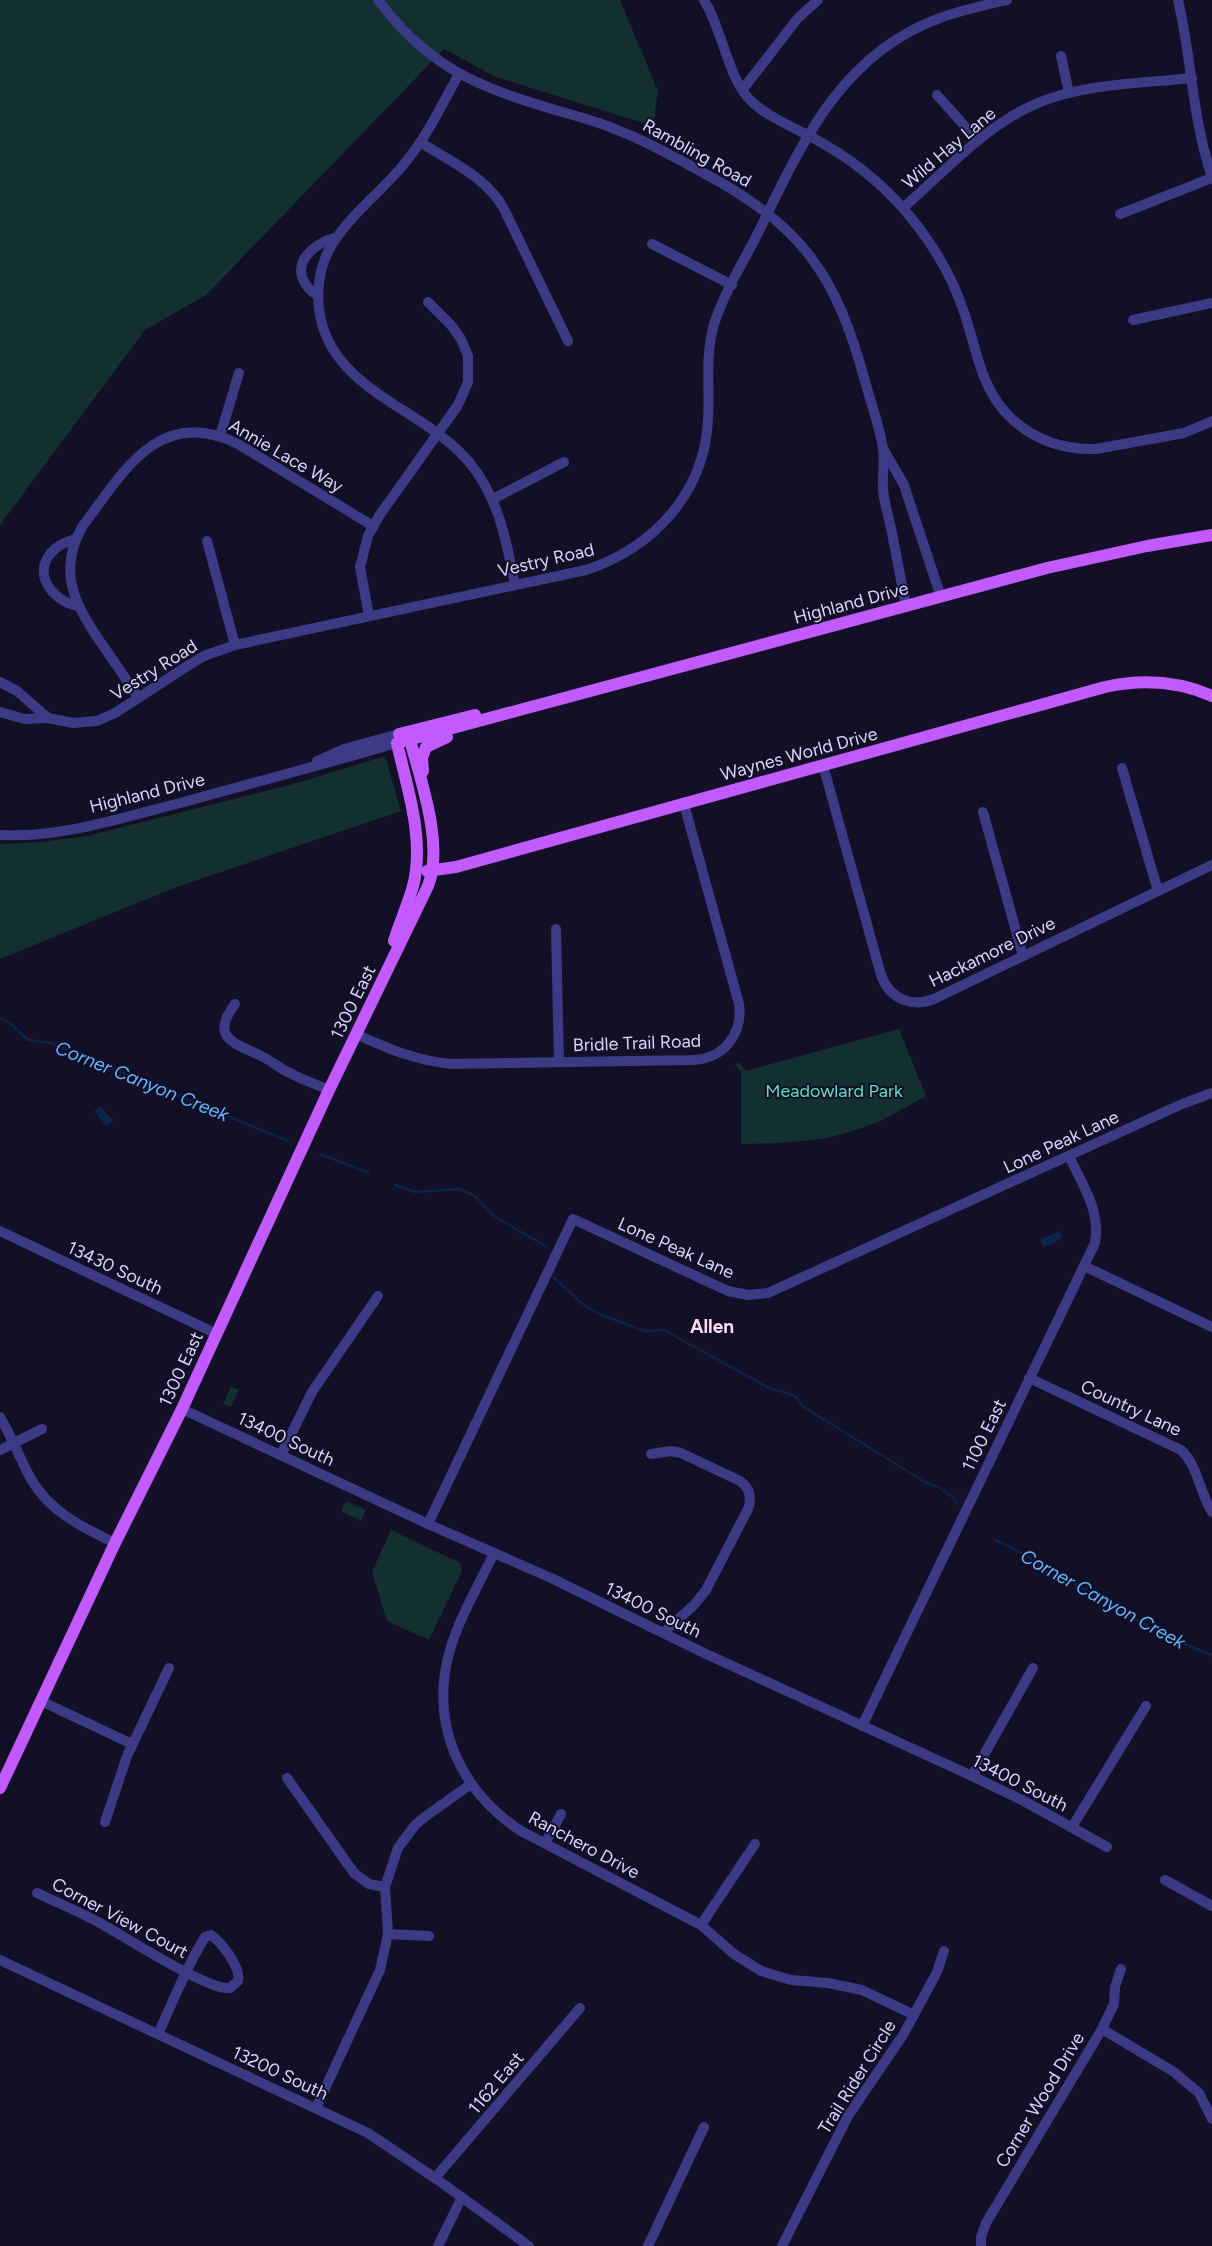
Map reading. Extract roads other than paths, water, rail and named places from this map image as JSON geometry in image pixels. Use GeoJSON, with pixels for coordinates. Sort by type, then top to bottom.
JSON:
{"type":"FeatureCollection","features":[{"type":"Feature","properties":{"kind":"main road","name":"Highland Drive"},"geometry":{"type":"LineString","coordinates":[[396,739],[410,740],[941,596],[1091,558],[1212,535]]}},
{"type":"Feature","properties":{"kind":"main road","name":"Waynes World Drive"},"geometry":{"type":"LineString","coordinates":[[433,872],[1105,687],[1136,682],[1176,685],[1212,696]]}},
{"type":"Feature","properties":{"kind":"main road","name":"Highland Drive"},"geometry":{"type":"LineString","coordinates":[[396,739],[465,716],[502,715]]}},
{"type":"Feature","properties":{"kind":"main road"},"geometry":{"type":"LineString","coordinates":[[424,798],[422,758],[426,747],[436,740],[481,725],[502,715]]}},
{"type":"Feature","properties":{"kind":"main road","name":"1300 East"},"geometry":{"type":"LineString","coordinates":[[392,963],[394,942],[411,895],[417,862],[416,830],[396,739]]}},
{"type":"Feature","properties":{"kind":"main road","name":"1300 East"},"geometry":{"type":"LineString","coordinates":[[0,1788],[115,1543],[182,1409],[330,1090],[428,887],[433,872],[433,840],[410,740]]}},
{"type":"Feature","properties":{"kind":"main road"},"geometry":{"type":"LineString","coordinates":[[417,862],[422,869],[433,872]]}},
{"type":"Feature","properties":{"kind":"street","name":"Rambling Road"},"geometry":{"type":"LineString","coordinates":[[378,0],[399,26],[417,44],[459,74],[502,94],[604,124],[638,138],[737,191],[768,213],[795,237],[808,252],[839,301],[857,351],[883,450],[883,490],[906,606]]}},
{"type":"Feature","properties":{"kind":"street"},"geometry":{"type":"LineString","coordinates":[[704,0],[720,30],[733,72],[751,100],[764,111],[808,135],[875,180],[903,208],[934,248],[956,291],[986,384],[1001,408],[1020,426],[1043,440],[1082,450],[1109,448],[1175,435],[1193,430],[1212,420]]}},
{"type":"Feature","properties":{"kind":"street"},"geometry":{"type":"LineString","coordinates":[[744,89],[798,18],[818,0]]}},
{"type":"Feature","properties":{"kind":"street","name":"Vestry Road"},"geometry":{"type":"LineString","coordinates":[[0,712],[25,719],[48,718],[73,723],[97,721],[111,715],[196,660],[235,645],[586,570],[616,559],[644,542],[675,510],[693,480],[704,447],[708,422],[707,372],[710,342],[718,315],[808,135],[839,89],[880,51],[918,28],[939,18],[1007,0]]}},
{"type":"Feature","properties":{"kind":"street"},"geometry":{"type":"LineString","coordinates":[[1120,214],[1212,178],[1199,132],[1188,44],[1178,0]]}},
{"type":"Feature","properties":{"kind":"street"},"geometry":{"type":"LineString","coordinates":[[1061,56],[1069,93]]}},
{"type":"Feature","properties":{"kind":"street"},"geometry":{"type":"LineString","coordinates":[[459,74],[420,142],[403,166],[336,237],[324,263],[318,296],[324,333],[334,352],[347,369],[438,433],[468,461],[493,499],[504,533],[515,584]]}},
{"type":"Feature","properties":{"kind":"street","name":"Wild Hay Lane"},"geometry":{"type":"LineString","coordinates":[[903,208],[978,141],[998,125],[1021,111],[1069,93],[1094,88],[1192,78]]}},
{"type":"Feature","properties":{"kind":"street"},"geometry":{"type":"LineString","coordinates":[[938,95],[978,141]]}},
{"type":"Feature","properties":{"kind":"street"},"geometry":{"type":"LineString","coordinates":[[420,142],[483,183],[495,194],[568,341]]}},
{"type":"Feature","properties":{"kind":"street"},"geometry":{"type":"LineString","coordinates":[[318,296],[305,286],[301,273],[302,267],[314,247],[321,241],[336,237]]}},
{"type":"Feature","properties":{"kind":"street"},"geometry":{"type":"LineString","coordinates":[[652,244],[732,285]]}},
{"type":"Feature","properties":{"kind":"street"},"geometry":{"type":"LineString","coordinates":[[369,616],[360,567],[364,546],[373,526],[462,398],[468,382],[469,365],[465,347],[457,331],[428,302]]}},
{"type":"Feature","properties":{"kind":"street"},"geometry":{"type":"LineString","coordinates":[[1133,320],[1212,303]]}},
{"type":"Feature","properties":{"kind":"street"},"geometry":{"type":"LineString","coordinates":[[220,436],[239,374]]}},
{"type":"Feature","properties":{"kind":"street","name":"Annie Lace Way"},"geometry":{"type":"LineString","coordinates":[[138,697],[77,606],[70,574],[71,559],[76,539],[82,527],[128,466],[148,447],[167,438],[183,434],[199,432],[220,436],[238,444],[373,526]]}},
{"type":"Feature","properties":{"kind":"street","name":"Rambling Road"},"geometry":{"type":"LineString","coordinates":[[883,450],[904,485],[941,596]]}},
{"type":"Feature","properties":{"kind":"street"},"geometry":{"type":"LineString","coordinates":[[493,499],[564,462]]}},
{"type":"Feature","properties":{"kind":"street"},"geometry":{"type":"LineString","coordinates":[[76,539],[63,543],[50,554],[46,561],[44,575],[48,587],[56,597],[68,604],[77,606]]}},
{"type":"Feature","properties":{"kind":"street"},"geometry":{"type":"LineString","coordinates":[[207,541],[235,645]]}},
{"type":"Feature","properties":{"kind":"street","name":"Vestry Road"},"geometry":{"type":"LineString","coordinates":[[0,682],[17,691],[48,718]]}},
{"type":"Feature","properties":{"kind":"street","name":"Highland Drive"},"geometry":{"type":"LineString","coordinates":[[0,835],[42,833],[86,827],[301,770],[344,749],[396,739]]}},
{"type":"Feature","properties":{"kind":"street","name":"Hackamore Drive"},"geometry":{"type":"LineString","coordinates":[[823,765],[881,975],[892,993],[910,1002],[928,1001],[1212,865]]}},
{"type":"Feature","properties":{"kind":"street"},"geometry":{"type":"LineString","coordinates":[[1122,768],[1158,891]]}},
{"type":"Feature","properties":{"kind":"street","name":"Bridle Trail Road"},"geometry":{"type":"LineString","coordinates":[[358,1035],[404,1055],[439,1063],[702,1059],[718,1054],[734,1036],[740,1021],[739,1004],[684,804]]}},
{"type":"Feature","properties":{"kind":"street"},"geometry":{"type":"LineString","coordinates":[[983,812],[1023,956]]}},
{"type":"Feature","properties":{"kind":"street"},"geometry":{"type":"LineString","coordinates":[[556,929],[559,1062]]}},
{"type":"Feature","properties":{"kind":"street"},"geometry":{"type":"LineString","coordinates":[[235,1004],[227,1015],[225,1022],[225,1029],[231,1042],[263,1056],[290,1074],[330,1090]]}},
{"type":"Feature","properties":{"kind":"street","name":"Lone Peak Lane"},"geometry":{"type":"LineString","coordinates":[[428,1524],[573,1219],[723,1289],[738,1294],[758,1295],[777,1290],[1182,1104],[1212,1093]]}},
{"type":"Feature","properties":{"kind":"street","name":"1100 East"},"geometry":{"type":"LineString","coordinates":[[862,1726],[1095,1243],[1097,1221],[1094,1210],[1069,1156]]}},
{"type":"Feature","properties":{"kind":"street","name":"13430 South"},"geometry":{"type":"LineString","coordinates":[[0,1231],[217,1334]]}},
{"type":"Feature","properties":{"kind":"street"},"geometry":{"type":"LineString","coordinates":[[1084,1266],[1212,1327]]}},
{"type":"Feature","properties":{"kind":"street"},"geometry":{"type":"LineString","coordinates":[[281,1455],[312,1392],[378,1296]]}},
{"type":"Feature","properties":{"kind":"street","name":"Country Lane"},"geometry":{"type":"LineString","coordinates":[[1029,1378],[1162,1439],[1181,1450],[1194,1466],[1204,1497],[1212,1512]]}},
{"type":"Feature","properties":{"kind":"street","name":"13400 South"},"geometry":{"type":"LineString","coordinates":[[182,1409],[428,1524],[552,1578],[862,1726],[972,1776],[1107,1847]]}},
{"type":"Feature","properties":{"kind":"street"},"geometry":{"type":"LineString","coordinates":[[0,1417],[31,1479],[47,1501],[68,1519],[115,1543]]}},
{"type":"Feature","properties":{"kind":"street"},"geometry":{"type":"LineString","coordinates":[[0,1450],[42,1429]]}},
{"type":"Feature","properties":{"kind":"street"},"geometry":{"type":"LineString","coordinates":[[651,1454],[666,1451],[681,1453],[740,1481],[747,1487],[750,1498],[748,1509],[706,1590],[694,1605],[664,1632]]}},
{"type":"Feature","properties":{"kind":"street","name":"Ranchero Drive"},"geometry":{"type":"LineString","coordinates":[[494,1553],[450,1648],[444,1682],[444,1707],[453,1750],[471,1784],[494,1810],[507,1822],[701,1926],[741,1959],[761,1971],[791,1980],[828,1983],[862,1990],[914,2015]]}},
{"type":"Feature","properties":{"kind":"street"},"geometry":{"type":"LineString","coordinates":[[105,1822],[132,1744],[168,1668]]}},
{"type":"Feature","properties":{"kind":"street"},"geometry":{"type":"LineString","coordinates":[[972,1776],[1033,1668]]}},
{"type":"Feature","properties":{"kind":"street"},"geometry":{"type":"LineString","coordinates":[[41,1701],[132,1744]]}},
{"type":"Feature","properties":{"kind":"street"},"geometry":{"type":"LineString","coordinates":[[1072,1827],[1146,1706]]}},
{"type":"Feature","properties":{"kind":"street"},"geometry":{"type":"LineString","coordinates":[[287,1778],[354,1873],[369,1884],[385,1887]]}},
{"type":"Feature","properties":{"kind":"street"},"geometry":{"type":"LineString","coordinates":[[316,2108],[374,1985],[385,1952],[388,1934],[385,1887],[392,1861],[406,1836],[426,1816],[471,1784]]}},
{"type":"Feature","properties":{"kind":"street"},"geometry":{"type":"LineString","coordinates":[[545,1843],[561,1814]]}},
{"type":"Feature","properties":{"kind":"street"},"geometry":{"type":"LineString","coordinates":[[701,1926],[755,1844]]}},
{"type":"Feature","properties":{"kind":"street"},"geometry":{"type":"LineString","coordinates":[[1165,1880],[1212,1906]]}},
{"type":"Feature","properties":{"kind":"street","name":"Corner View Court"},"geometry":{"type":"LineString","coordinates":[[37,1893],[100,1923],[187,1972],[224,1988],[234,1986],[238,1981],[238,1970],[220,1944],[209,1935],[200,1946],[187,1972]]}},
{"type":"Feature","properties":{"kind":"street"},"geometry":{"type":"LineString","coordinates":[[388,1934],[429,1936]]}},
{"type":"Feature","properties":{"kind":"street","name":"Trail Rider Circle"},"geometry":{"type":"LineString","coordinates":[[782,2246],[848,2116],[890,2058],[937,1972],[944,1951]]}},
{"type":"Feature","properties":{"kind":"street","name":"13200 South"},"geometry":{"type":"LineString","coordinates":[[0,1960],[368,2133],[435,2178],[529,2246]]}},
{"type":"Feature","properties":{"kind":"street","name":"Corner Wood Drive"},"geometry":{"type":"LineString","coordinates":[[981,2246],[981,2237],[986,2223],[1102,2029],[1114,2004],[1121,1969]]}},
{"type":"Feature","properties":{"kind":"street"},"geometry":{"type":"LineString","coordinates":[[158,2034],[187,1972]]}},
{"type":"Feature","properties":{"kind":"street","name":"1162 East"},"geometry":{"type":"LineString","coordinates":[[435,2178],[580,2008]]}},
{"type":"Feature","properties":{"kind":"street"},"geometry":{"type":"LineString","coordinates":[[1102,2029],[1174,2072],[1199,2093],[1212,2119]]}},
{"type":"Feature","properties":{"kind":"street"},"geometry":{"type":"LineString","coordinates":[[648,2246],[704,2127]]}},
{"type":"Feature","properties":{"kind":"street"},"geometry":{"type":"LineString","coordinates":[[438,2246],[462,2197]]}},
{"type":"Feature","properties":{"kind":"water"},"geometry":{"type":"Polygon","coordinates":[[[100,1106],[113,1120],[106,1126],[94,1111],[100,1106]]]}},
{"type":"Feature","properties":{"kind":"water"},"geometry":{"type":"Polygon","coordinates":[[[1059,1231],[1063,1238],[1043,1248],[1040,1240],[1059,1231]]]}},
{"type":"Feature","properties":{"kind":"waterway","name":"Corner Canyon Creek"},"geometry":{"type":"LineString","coordinates":[[0,1018],[10,1023],[28,1040],[51,1043],[288,1141]]}},
{"type":"Feature","properties":{"kind":"waterway","name":"Corner Canyon Creek"},"geometry":{"type":"LineString","coordinates":[[320,1154],[369,1173]]}},
{"type":"Feature","properties":{"kind":"waterway","name":"Corner Canyon Creek"},"geometry":{"type":"LineString","coordinates":[[395,1185],[415,1192],[460,1189],[475,1196],[494,1216],[547,1247]]}},
{"type":"Feature","properties":{"kind":"waterway","name":"Corner Canyon Creek"},"geometry":{"type":"LineString","coordinates":[[554,1278],[584,1305],[602,1315],[644,1331],[664,1330],[769,1388],[793,1395],[802,1406],[925,1482],[940,1488],[955,1499],[956,1503]]}},
{"type":"Feature","properties":{"kind":"waterway","name":"Corner Canyon Creek"},"geometry":{"type":"LineString","coordinates":[[996,1540],[1050,1569],[1129,1616],[1212,1655]]}},
{"type":"Feature","properties":{"kind":"district","name":"Allen"},"geometry":{"type":"Point","coordinates":[712,1326]}},
{"type":"Feature","properties":{"kind":"park label","name":"Meadowlard Park"},"geometry":{"type":"Point","coordinates":[834,1091]}}]}
